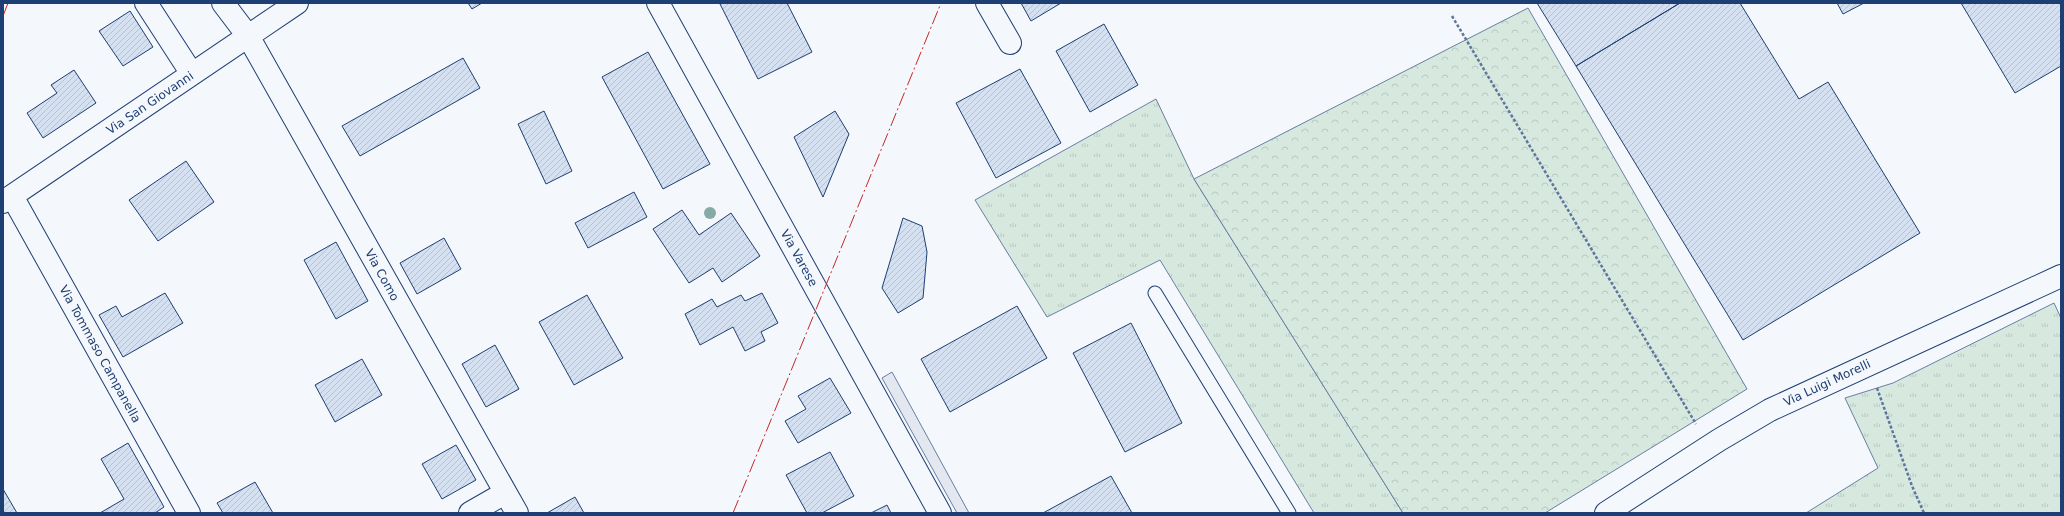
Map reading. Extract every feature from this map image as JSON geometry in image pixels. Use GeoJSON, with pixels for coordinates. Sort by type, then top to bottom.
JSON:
{"type":"FeatureCollection","features":[{"type":"Feature","properties":{"kind":"street"},"geometry":{"type":"LineString","coordinates":[[146,3],[192,74]]}},
{"type":"Feature","properties":{"kind":"street","name":"Via Como"},"geometry":{"type":"LineString","coordinates":[[223,3],[248,36],[517,513]]}},
{"type":"Feature","properties":{"kind":"street","name":"Via San Giovanni"},"geometry":{"type":"LineString","coordinates":[[8,199],[297,3]]}},
{"type":"Feature","properties":{"kind":"street","name":"Via Varese"},"geometry":{"type":"LineString","coordinates":[[658,3],[940,513]]}},
{"type":"Feature","properties":{"kind":"street"},"geometry":{"type":"LineString","coordinates":[[987,3],[1010,42]]}},
{"type":"Feature","properties":{"kind":"street","name":"Via Tommaso Campanella"},"geometry":{"type":"LineString","coordinates":[[8,199],[188,513]]}},
{"type":"Feature","properties":{"kind":"street","name":"Via Luigi Morelli"},"geometry":{"type":"LineString","coordinates":[[1606,513],[1710,446],[1770,410],[2061,277]]}},
{"type":"Feature","properties":{"kind":"street"},"geometry":{"type":"LineString","coordinates":[[470,513],[505,493]]}},
{"type":"Feature","properties":{"kind":"lane"},"geometry":{"type":"LineString","coordinates":[[1155,293],[1289,513]]}},
{"type":"Feature","properties":{"kind":"path"},"geometry":{"type":"LineString","coordinates":[[1452,16],[1710,446]]}},
{"type":"Feature","properties":{"kind":"path"},"geometry":{"type":"LineString","coordinates":[[1868,364],[1912,486],[1924,513]]}},
{"type":"Feature","properties":{"kind":"green space"},"geometry":{"type":"Polygon","coordinates":[[[1528,8],[1747,389],[1545,513],[1403,513],[1194,179],[1528,8]]]}},
{"type":"Feature","properties":{"kind":"green space"},"geometry":{"type":"Polygon","coordinates":[[[1156,99],[1194,179],[1403,513],[1314,513],[1160,260],[1047,317],[975,200],[1156,99]]]}},
{"type":"Feature","properties":{"kind":"green space"},"geometry":{"type":"Polygon","coordinates":[[[2054,303],[2061,318],[2061,513],[1806,513],[1878,468],[1845,398],[1893,383],[2054,303]]]}},
{"type":"Feature","properties":{"kind":"shaded area"},"geometry":{"type":"Polygon","coordinates":[[[892,372],[969,513],[957,513],[882,378],[892,372]]]}},
{"type":"Feature","properties":{"kind":"building"},"geometry":{"type":"Polygon","coordinates":[[[468,3],[482,3],[472,9],[468,3]]]}},
{"type":"Feature","properties":{"kind":"building"},"geometry":{"type":"Polygon","coordinates":[[[787,3],[812,52],[758,79],[720,4],[787,3]]]}},
{"type":"Feature","properties":{"kind":"building"},"geometry":{"type":"Polygon","coordinates":[[[1021,3],[1061,3],[1031,21],[1021,3]]]}},
{"type":"Feature","properties":{"kind":"building"},"geometry":{"type":"Polygon","coordinates":[[[1537,3],[1680,3],[1576,66],[1537,3]]]}},
{"type":"Feature","properties":{"kind":"building"},"geometry":{"type":"Polygon","coordinates":[[[1680,3],[1740,3],[1799,99],[1828,82],[1920,233],[1743,340],[1576,66],[1680,3]]]}},
{"type":"Feature","properties":{"kind":"building"},"geometry":{"type":"Polygon","coordinates":[[[1837,3],[1864,3],[1843,14],[1837,3]]]}},
{"type":"Feature","properties":{"kind":"building"},"geometry":{"type":"Polygon","coordinates":[[[1961,3],[2061,3],[2061,66],[2015,93],[1961,3]]]}},
{"type":"Feature","properties":{"kind":"building"},"geometry":{"type":"Polygon","coordinates":[[[130,11],[153,47],[123,66],[99,31],[130,11]]]}},
{"type":"Feature","properties":{"kind":"building"},"geometry":{"type":"Polygon","coordinates":[[[1104,24],[1138,85],[1090,112],[1056,51],[1104,24]]]}},
{"type":"Feature","properties":{"kind":"building"},"geometry":{"type":"Polygon","coordinates":[[[648,52],[710,164],[663,189],[602,77],[648,52]]]}},
{"type":"Feature","properties":{"kind":"building"},"geometry":{"type":"Polygon","coordinates":[[[463,58],[480,88],[360,156],[342,126],[463,58]]]}},
{"type":"Feature","properties":{"kind":"building"},"geometry":{"type":"Polygon","coordinates":[[[1020,69],[1061,143],[996,178],[956,103],[1020,69]]]}},
{"type":"Feature","properties":{"kind":"building"},"geometry":{"type":"Polygon","coordinates":[[[74,70],[96,103],[43,138],[27,113],[57,93],[51,85],[74,70]]]}},
{"type":"Feature","properties":{"kind":"building"},"geometry":{"type":"Polygon","coordinates":[[[544,111],[572,171],[546,184],[518,124],[544,111]]]}},
{"type":"Feature","properties":{"kind":"building"},"geometry":{"type":"Polygon","coordinates":[[[835,111],[849,134],[823,197],[794,137],[835,111]]]}},
{"type":"Feature","properties":{"kind":"building"},"geometry":{"type":"Polygon","coordinates":[[[186,161],[214,202],[158,241],[129,200],[186,161]]]}},
{"type":"Feature","properties":{"kind":"building"},"geometry":{"type":"Polygon","coordinates":[[[634,192],[647,217],[588,248],[575,223],[634,192]]]}},
{"type":"Feature","properties":{"kind":"building"},"geometry":{"type":"Polygon","coordinates":[[[682,210],[699,235],[731,213],[760,256],[722,282],[713,268],[689,283],[653,229],[682,210]]]}},
{"type":"Feature","properties":{"kind":"building"},"geometry":{"type":"Polygon","coordinates":[[[903,218],[922,226],[927,252],[923,298],[898,313],[882,288],[903,218]]]}},
{"type":"Feature","properties":{"kind":"building"},"geometry":{"type":"Polygon","coordinates":[[[444,238],[461,269],[417,294],[400,263],[444,238]]]}},
{"type":"Feature","properties":{"kind":"building"},"geometry":{"type":"Polygon","coordinates":[[[336,242],[368,301],[336,319],[304,260],[336,242]]]}},
{"type":"Feature","properties":{"kind":"building"},"geometry":{"type":"Polygon","coordinates":[[[165,293],[183,323],[123,357],[99,315],[116,306],[122,317],[165,293]]]}},
{"type":"Feature","properties":{"kind":"building"},"geometry":{"type":"Polygon","coordinates":[[[762,293],[778,323],[761,332],[765,341],[745,351],[733,327],[700,345],[685,314],[712,299],[717,307],[741,295],[745,301],[762,293]]]}},
{"type":"Feature","properties":{"kind":"building"},"geometry":{"type":"Polygon","coordinates":[[[587,295],[623,358],[574,385],[539,322],[587,295]]]}},
{"type":"Feature","properties":{"kind":"building"},"geometry":{"type":"Polygon","coordinates":[[[1017,306],[1047,358],[950,412],[921,359],[1017,306]]]}},
{"type":"Feature","properties":{"kind":"building"},"geometry":{"type":"Polygon","coordinates":[[[1131,323],[1182,423],[1125,452],[1073,353],[1131,323]]]}},
{"type":"Feature","properties":{"kind":"building"},"geometry":{"type":"Polygon","coordinates":[[[495,345],[519,389],[486,407],[462,364],[495,345]]]}},
{"type":"Feature","properties":{"kind":"building"},"geometry":{"type":"Polygon","coordinates":[[[362,359],[382,395],[335,422],[315,385],[362,359]]]}},
{"type":"Feature","properties":{"kind":"building"},"geometry":{"type":"Polygon","coordinates":[[[830,378],[851,413],[798,443],[785,421],[806,409],[798,396],[830,378]]]}},
{"type":"Feature","properties":{"kind":"building"},"geometry":{"type":"Polygon","coordinates":[[[128,443],[164,507],[155,513],[100,513],[124,499],[101,459],[128,443]]]}},
{"type":"Feature","properties":{"kind":"building"},"geometry":{"type":"Polygon","coordinates":[[[456,445],[476,480],[442,499],[422,464],[456,445]]]}},
{"type":"Feature","properties":{"kind":"building"},"geometry":{"type":"Polygon","coordinates":[[[830,452],[854,496],[822,513],[807,513],[786,475],[830,452]]]}},
{"type":"Feature","properties":{"kind":"building"},"geometry":{"type":"Polygon","coordinates":[[[1111,476],[1132,513],[1043,513],[1111,476]]]}},
{"type":"Feature","properties":{"kind":"building"},"geometry":{"type":"Polygon","coordinates":[[[255,482],[273,513],[223,513],[217,503],[255,482]]]}},
{"type":"Feature","properties":{"kind":"building"},"geometry":{"type":"Polygon","coordinates":[[[3,489],[17,513],[3,513],[3,489]]]}},
{"type":"Feature","properties":{"kind":"building"},"geometry":{"type":"Polygon","coordinates":[[[575,497],[584,513],[547,513],[575,497]]]}},
{"type":"Feature","properties":{"kind":"building"},"geometry":{"type":"Polygon","coordinates":[[[887,505],[891,513],[871,513],[887,505]]]}},
{"type":"Feature","properties":{"kind":"power"},"geometry":{"type":"LineString","coordinates":[[3,16],[8,3]]}},
{"type":"Feature","properties":{"kind":"power"},"geometry":{"type":"LineString","coordinates":[[733,513],[941,3]]}}]}
